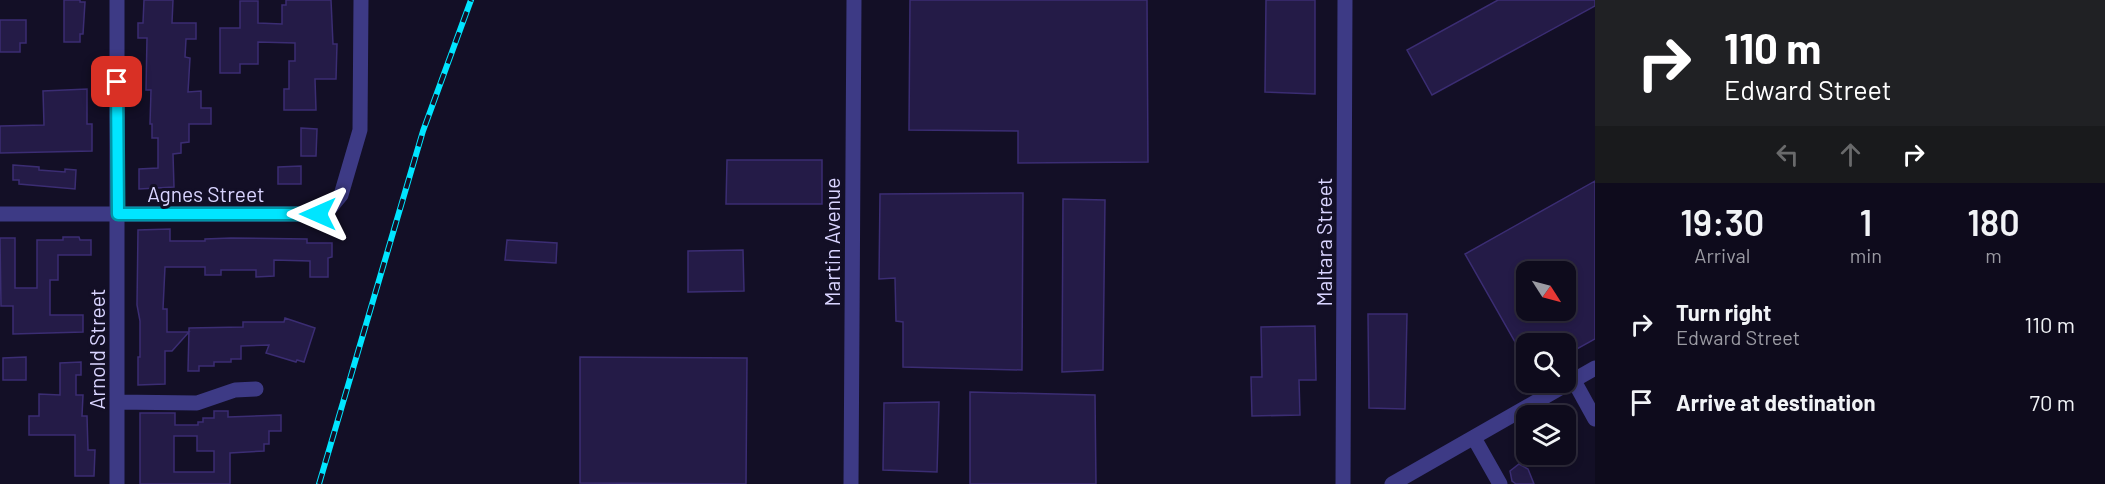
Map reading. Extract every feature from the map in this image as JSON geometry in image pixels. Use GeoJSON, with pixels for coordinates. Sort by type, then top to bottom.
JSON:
{"type":"FeatureCollection","features":[{"type":"Feature","properties":{"kind":"street","name":"Arnold Street"},"geometry":{"type":"LineString","coordinates":[[117,0],[117,484]]}},
{"type":"Feature","properties":{"kind":"street","name":"Agnes Street"},"geometry":{"type":"LineString","coordinates":[[118,214],[318,214],[325,211],[341,195],[360,130],[361,0]]}},
{"type":"Feature","properties":{"kind":"street","name":"Martin Avenue"},"geometry":{"type":"LineString","coordinates":[[851,484],[854,0]]}},
{"type":"Feature","properties":{"kind":"street","name":"Maltara Street"},"geometry":{"type":"LineString","coordinates":[[1343,484],[1345,0]]}},
{"type":"Feature","properties":{"kind":"street"},"geometry":{"type":"LineString","coordinates":[[0,214],[118,214]]}},
{"type":"Feature","properties":{"kind":"street"},"geometry":{"type":"LineString","coordinates":[[1576,380],[1595,368]]}},
{"type":"Feature","properties":{"kind":"street"},"geometry":{"type":"LineString","coordinates":[[1576,385],[1595,419]]}},
{"type":"Feature","properties":{"kind":"street"},"geometry":{"type":"LineString","coordinates":[[117,402],[197,403],[235,390],[256,389]]}},
{"type":"Feature","properties":{"kind":"street"},"geometry":{"type":"LineString","coordinates":[[1392,484],[1553,393]]}},
{"type":"Feature","properties":{"kind":"street"},"geometry":{"type":"LineString","coordinates":[[1474,438],[1500,484]]}},
{"type":"Feature","properties":{"kind":"building"},"geometry":{"type":"Polygon","coordinates":[[[64,0],[85,2],[83,34],[80,34],[80,42],[64,42],[64,0]]]}},
{"type":"Feature","properties":{"kind":"building"},"geometry":{"type":"Polygon","coordinates":[[[144,0],[173,0],[172,23],[196,23],[196,39],[186,39],[185,57],[190,58],[188,92],[201,91],[201,108],[211,108],[211,124],[189,124],[189,142],[181,143],[181,153],[173,154],[174,187],[139,189],[139,169],[158,168],[158,138],[152,138],[152,124],[150,124],[151,90],[146,90],[147,38],[138,38],[138,23],[143,23],[144,0]]]}},
{"type":"Feature","properties":{"kind":"building"},"geometry":{"type":"Polygon","coordinates":[[[286,0],[331,0],[333,44],[337,44],[336,79],[315,79],[316,110],[284,110],[284,89],[289,89],[289,61],[295,61],[295,43],[258,42],[258,64],[240,64],[240,73],[220,73],[220,28],[240,28],[240,1],[258,1],[258,23],[282,24],[282,5],[286,5],[286,0]]]}},
{"type":"Feature","properties":{"kind":"building"},"geometry":{"type":"Polygon","coordinates":[[[910,0],[1147,0],[1148,162],[1018,163],[1018,131],[909,130],[910,0]]]}},
{"type":"Feature","properties":{"kind":"building"},"geometry":{"type":"Polygon","coordinates":[[[1266,0],[1315,0],[1315,94],[1265,92],[1266,0]]]}},
{"type":"Feature","properties":{"kind":"building"},"geometry":{"type":"Polygon","coordinates":[[[1498,0],[1595,0],[1595,6],[1432,95],[1407,50],[1498,0]]]}},
{"type":"Feature","properties":{"kind":"building"},"geometry":{"type":"Polygon","coordinates":[[[0,20],[26,20],[26,43],[20,43],[20,52],[0,52],[0,20]]]}},
{"type":"Feature","properties":{"kind":"building"},"geometry":{"type":"Polygon","coordinates":[[[87,89],[87,124],[92,124],[92,151],[0,153],[0,126],[44,125],[43,91],[87,89]]]}},
{"type":"Feature","properties":{"kind":"building"},"geometry":{"type":"Polygon","coordinates":[[[301,128],[317,129],[316,156],[301,156],[301,128]]]}},
{"type":"Feature","properties":{"kind":"building"},"geometry":{"type":"Polygon","coordinates":[[[727,160],[822,160],[822,204],[726,204],[727,160]]]}},
{"type":"Feature","properties":{"kind":"building"},"geometry":{"type":"Polygon","coordinates":[[[13,165],[39,167],[39,170],[65,172],[65,169],[76,170],[75,189],[19,184],[19,180],[13,180],[13,165]]]}},
{"type":"Feature","properties":{"kind":"building"},"geometry":{"type":"Polygon","coordinates":[[[301,166],[301,184],[278,184],[278,167],[301,166]]]}},
{"type":"Feature","properties":{"kind":"building"},"geometry":{"type":"Polygon","coordinates":[[[1595,181],[1595,339],[1576,349],[1576,333],[1516,333],[1516,344],[1465,254],[1595,181]]]}},
{"type":"Feature","properties":{"kind":"building"},"geometry":{"type":"Polygon","coordinates":[[[1023,193],[1022,370],[903,367],[903,322],[896,321],[895,278],[879,279],[880,194],[1023,193]]]}},
{"type":"Feature","properties":{"kind":"building"},"geometry":{"type":"Polygon","coordinates":[[[1063,199],[1105,200],[1103,370],[1062,372],[1063,199]]]}},
{"type":"Feature","properties":{"kind":"building"},"geometry":{"type":"Polygon","coordinates":[[[170,229],[170,241],[231,238],[307,239],[307,243],[332,243],[332,257],[328,258],[328,277],[310,277],[310,261],[274,260],[274,276],[256,277],[256,270],[221,270],[221,275],[205,275],[205,267],[165,267],[163,309],[167,309],[167,332],[189,332],[172,351],[165,351],[165,384],[138,385],[140,321],[137,305],[138,230],[170,229]]]}},
{"type":"Feature","properties":{"kind":"building"},"geometry":{"type":"Polygon","coordinates":[[[63,237],[91,240],[91,255],[58,255],[58,280],[50,280],[50,315],[83,315],[83,332],[13,334],[13,306],[1,306],[0,238],[15,238],[15,288],[37,288],[37,240],[63,240],[63,237]]]}},
{"type":"Feature","properties":{"kind":"building"},"geometry":{"type":"Polygon","coordinates":[[[507,240],[557,243],[556,263],[505,260],[507,240]]]}},
{"type":"Feature","properties":{"kind":"building"},"geometry":{"type":"Polygon","coordinates":[[[743,250],[744,291],[688,292],[688,251],[743,250]]]}},
{"type":"Feature","properties":{"kind":"building"},"geometry":{"type":"Polygon","coordinates":[[[1368,314],[1407,314],[1405,409],[1369,408],[1368,314]]]}},
{"type":"Feature","properties":{"kind":"building"},"geometry":{"type":"Polygon","coordinates":[[[285,318],[315,328],[304,362],[297,360],[296,362],[266,353],[269,345],[241,346],[241,359],[231,359],[231,362],[214,362],[214,366],[199,366],[199,371],[188,371],[189,328],[243,327],[243,322],[284,322],[285,318]]]}},
{"type":"Feature","properties":{"kind":"building"},"geometry":{"type":"Polygon","coordinates":[[[1315,326],[1316,380],[1299,380],[1300,415],[1252,416],[1251,377],[1262,377],[1261,327],[1315,326]]]}},
{"type":"Feature","properties":{"kind":"building"},"geometry":{"type":"Polygon","coordinates":[[[26,357],[26,380],[3,380],[3,358],[26,357]]]}},
{"type":"Feature","properties":{"kind":"building"},"geometry":{"type":"Polygon","coordinates":[[[580,357],[747,358],[746,484],[580,483],[580,357]]]}},
{"type":"Feature","properties":{"kind":"building"},"geometry":{"type":"Polygon","coordinates":[[[81,362],[81,375],[76,375],[76,395],[83,395],[82,416],[87,416],[88,450],[95,450],[94,476],[75,476],[75,435],[29,435],[29,416],[39,416],[39,394],[60,395],[60,363],[81,362]]]}},
{"type":"Feature","properties":{"kind":"building"},"geometry":{"type":"Polygon","coordinates":[[[970,392],[1095,395],[1096,484],[970,484],[970,392]]]}},
{"type":"Feature","properties":{"kind":"building"},"geometry":{"type":"Polygon","coordinates":[[[939,402],[937,472],[883,470],[884,403],[939,402]]]}},
{"type":"Feature","properties":{"kind":"building"},"geometry":{"type":"Polygon","coordinates":[[[214,411],[228,411],[228,417],[281,415],[281,431],[269,431],[269,444],[264,444],[264,451],[230,453],[230,484],[140,484],[140,413],[175,413],[175,425],[198,425],[198,422],[203,422],[203,418],[214,418],[214,411]],[[174,436],[174,472],[214,472],[214,451],[197,451],[197,436],[174,436]]]}},
{"type":"Feature","properties":{"kind":"building"},"geometry":{"type":"Polygon","coordinates":[[[1521,465],[1528,469],[1534,484],[1516,484],[1512,481],[1510,471],[1521,465]]]}},
{"type":"Feature","properties":{"kind":"railway"},"geometry":{"type":"LineString","coordinates":[[319,484],[423,131],[471,0]]}},
{"type":"Feature","properties":{"kind":"route"},"geometry":{"type":"LineString","coordinates":[[117,82],[118,214],[318,214]]}}]}
